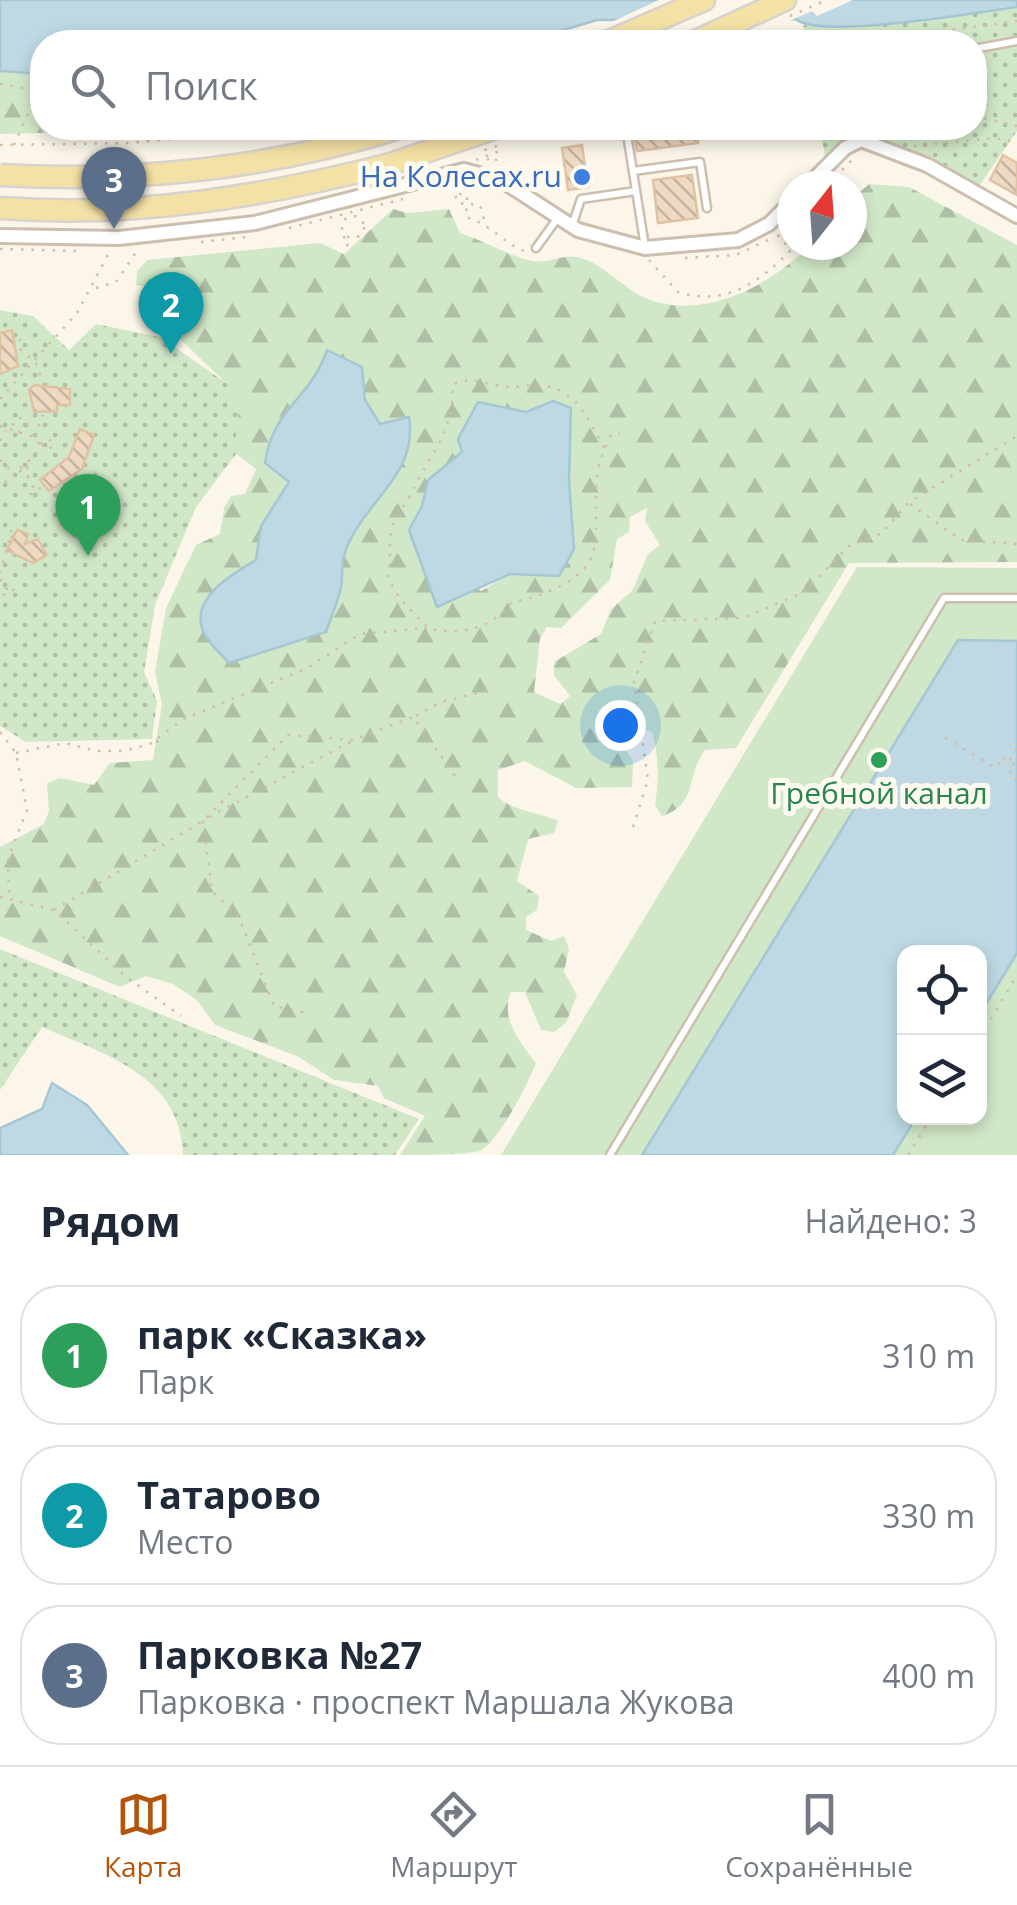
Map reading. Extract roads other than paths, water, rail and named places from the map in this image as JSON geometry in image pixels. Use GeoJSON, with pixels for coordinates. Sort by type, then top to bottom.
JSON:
{"type":"FeatureCollection","features":[{"type":"Feature","properties":{"kind":"main road"},"geometry":{"type":"LineString","coordinates":[[635,30],[704,0]]}},
{"type":"Feature","properties":{"kind":"main road"},"geometry":{"type":"LineString","coordinates":[[719,30],[785,0]]}},
{"type":"Feature","properties":{"kind":"main road"},"geometry":{"type":"LineString","coordinates":[[0,175],[98,176],[230,166],[360,140]]}},
{"type":"Feature","properties":{"kind":"main road"},"geometry":{"type":"LineString","coordinates":[[0,208],[159,207],[239,197],[486,140]]}},
{"type":"Feature","properties":{"kind":"street"},"geometry":{"type":"LineString","coordinates":[[823,170],[844,148],[861,140]]}},
{"type":"Feature","properties":{"kind":"street"},"geometry":{"type":"LineString","coordinates":[[874,140],[1017,216]]}},
{"type":"Feature","properties":{"kind":"street"},"geometry":{"type":"LineString","coordinates":[[0,236],[119,238],[255,223],[464,170],[501,180],[572,227],[645,248],[723,244],[773,229],[777,223]]}},
{"type":"Feature","properties":{"kind":"lane"},"geometry":{"type":"LineString","coordinates":[[987,46],[1017,42]]}},
{"type":"Feature","properties":{"kind":"lane"},"geometry":{"type":"LineString","coordinates":[[628,140],[645,248]]}},
{"type":"Feature","properties":{"kind":"lane"},"geometry":{"type":"LineString","coordinates":[[633,171],[700,162],[707,208]]}},
{"type":"Feature","properties":{"kind":"lane"},"geometry":{"type":"LineString","coordinates":[[572,227],[582,199],[636,191]]}},
{"type":"Feature","properties":{"kind":"lane"},"geometry":{"type":"LineString","coordinates":[[536,248],[556,219]]}},
{"type":"Feature","properties":{"kind":"lane"},"geometry":{"type":"LineString","coordinates":[[610,1155],[944,598],[1017,598]]}},
{"type":"Feature","properties":{"kind":"water"},"geometry":{"type":"Polygon","coordinates":[[[0,0],[1017,0],[1017,7],[937,19],[835,27],[796,19],[597,20],[564,30],[30,30],[30,73],[0,71],[0,0]]]}},
{"type":"Feature","properties":{"kind":"water"},"geometry":{"type":"Polygon","coordinates":[[[327,350],[362,367],[365,400],[380,424],[409,417],[410,438],[405,457],[352,537],[343,560],[340,593],[326,632],[229,663],[205,635],[200,619],[202,608],[216,588],[256,560],[261,526],[289,482],[265,463],[269,444],[327,350]]]}},
{"type":"Feature","properties":{"kind":"water"},"geometry":{"type":"Polygon","coordinates":[[[553,401],[571,408],[569,481],[574,549],[559,576],[510,574],[437,607],[409,530],[422,506],[428,480],[462,452],[458,439],[478,402],[526,412],[553,401]]]}},
{"type":"Feature","properties":{"kind":"water","name":"Гребной канал"},"geometry":{"type":"Polygon","coordinates":[[[958,640],[1017,641],[1017,953],[987,1002],[987,945],[897,945],[897,1125],[912,1125],[893,1155],[642,1155],[958,640]]]}},
{"type":"Feature","properties":{"kind":"water"},"geometry":{"type":"Polygon","coordinates":[[[52,1083],[87,1105],[128,1155],[0,1155],[0,1128],[42,1109],[52,1083]]]}},
{"type":"Feature","properties":{"kind":"place","name":"На Колесах.ru"},"geometry":{"type":"Point","coordinates":[582,177]}},
{"type":"Feature","properties":{"kind":"place","name":"Парковка №27"},"geometry":{"type":"Point","coordinates":[114,229]}},
{"type":"Feature","properties":{"kind":"place","name":"Татарово"},"geometry":{"type":"Point","coordinates":[171,354]}},
{"type":"Feature","properties":{"kind":"place","name":"парк «Сказка»"},"geometry":{"type":"Point","coordinates":[88,556]}},
{"type":"Feature","properties":{"kind":"place","name":"Гребной канал"},"geometry":{"type":"Point","coordinates":[879,760]}}]}
